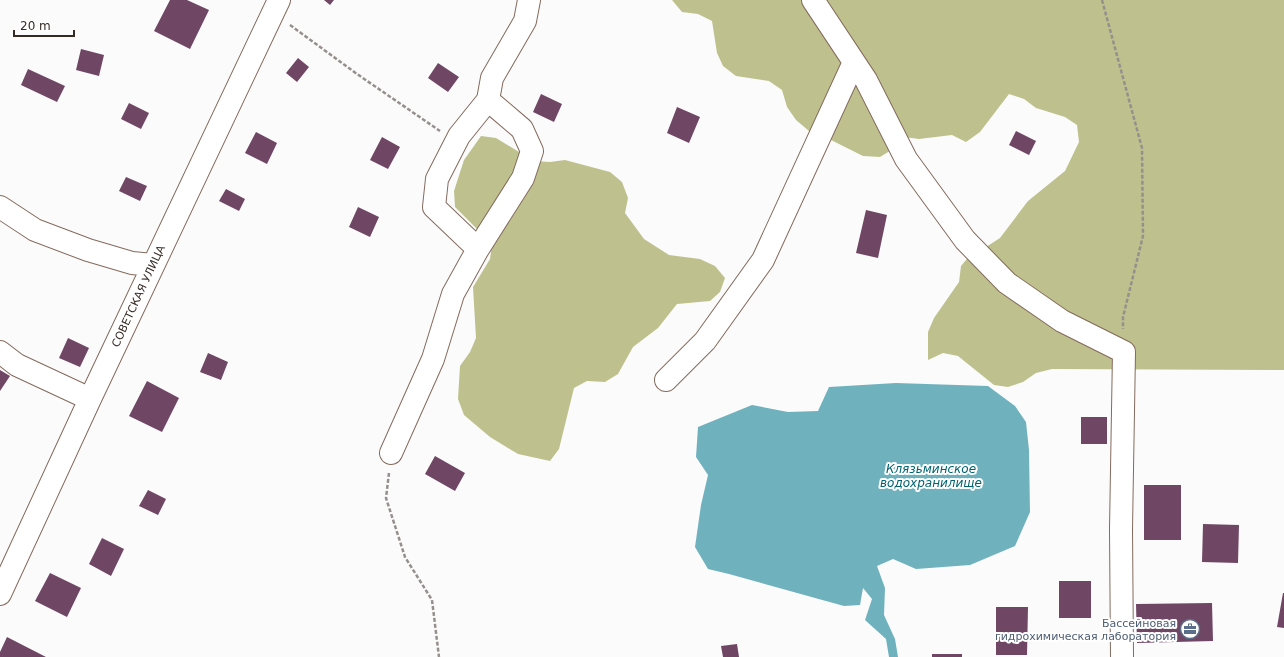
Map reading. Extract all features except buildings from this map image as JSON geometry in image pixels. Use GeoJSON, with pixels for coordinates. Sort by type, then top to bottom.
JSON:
{"type":"FeatureCollection","features":[{"type":"Feature","properties":{"kind":"street","name":"СОВЕТСКАЯ УЛИЦА"},"geometry":{"type":"LineString","coordinates":[[0,594],[90,398],[279,0]]}},
{"type":"Feature","properties":{"kind":"street"},"geometry":{"type":"LineString","coordinates":[[478,249],[434,207],[437,180],[459,136],[488,100],[492,78],[525,21],[529,0]]}},
{"type":"Feature","properties":{"kind":"street"},"geometry":{"type":"LineString","coordinates":[[813,0],[866,80],[906,159],[965,240],[1007,283],[1062,322],[1124,352],[1120,529],[1122,657]]}},
{"type":"Feature","properties":{"kind":"street"},"geometry":{"type":"LineString","coordinates":[[666,380],[705,341],[763,260],[854,62]]}},
{"type":"Feature","properties":{"kind":"street"},"geometry":{"type":"LineString","coordinates":[[391,453],[433,359],[453,294],[478,249],[523,178],[532,151],[522,129],[488,100]]}},
{"type":"Feature","properties":{"kind":"street"},"geometry":{"type":"LineString","coordinates":[[0,207],[35,230],[88,250],[132,263],[153,264]]}},
{"type":"Feature","properties":{"kind":"street"},"geometry":{"type":"LineString","coordinates":[[0,352],[17,365],[90,398]]}},
{"type":"Feature","properties":{"kind":"path"},"geometry":{"type":"LineString","coordinates":[[1102,0],[1142,148],[1143,236],[1123,317],[1124,352]]}},
{"type":"Feature","properties":{"kind":"path"},"geometry":{"type":"LineString","coordinates":[[269,19],[288,23],[357,74],[456,142]]}},
{"type":"Feature","properties":{"kind":"path"},"geometry":{"type":"LineString","coordinates":[[391,453],[386,498],[405,557],[432,600],[439,657]]}},
{"type":"Feature","properties":{"kind":"green space"},"geometry":{"type":"Polygon","coordinates":[[[672,0],[1284,0],[1284,370],[1052,369],[1036,373],[1023,382],[1008,387],[994,385],[958,356],[943,353],[928,360],[928,332],[934,318],[959,282],[961,266],[971,254],[1000,238],[1028,201],[1065,171],[1079,142],[1077,125],[1065,117],[1036,108],[1024,99],[1009,94],[980,132],[966,142],[952,135],[919,139],[904,137],[893,149],[880,157],[863,156],[823,136],[809,131],[796,120],[787,107],[782,90],[769,81],[736,76],[723,66],[717,53],[712,21],[698,14],[682,12],[672,0]]]}},
{"type":"Feature","properties":{"kind":"green space"},"geometry":{"type":"Polygon","coordinates":[[[481,136],[496,138],[534,161],[550,162],[565,160],[610,172],[622,182],[628,198],[625,213],[644,239],[669,255],[700,259],[715,266],[725,278],[720,292],[710,301],[677,304],[658,328],[633,347],[618,374],[605,382],[587,381],[574,388],[559,449],[550,461],[518,454],[490,437],[464,415],[458,399],[460,366],[470,352],[476,338],[473,287],[490,259],[492,244],[455,207],[454,191],[464,160],[481,136]]]}},
{"type":"Feature","properties":{"kind":"water","name":"Клязьминское водохранилище"},"geometry":{"type":"Polygon","coordinates":[[[896,383],[988,386],[1015,406],[1026,422],[1029,450],[1030,512],[1015,546],[970,565],[916,569],[893,559],[877,566],[885,588],[884,615],[895,639],[898,657],[889,657],[886,639],[865,620],[872,599],[863,588],[860,605],[844,606],[708,569],[695,547],[701,505],[708,475],[696,457],[698,427],[752,405],[788,412],[818,411],[829,387],[896,383]]]}},
{"type":"Feature","properties":{"kind":"place","name":"Бассейновая гидрохимическая лаборатория"},"geometry":{"type":"Point","coordinates":[1190,629]}}]}
